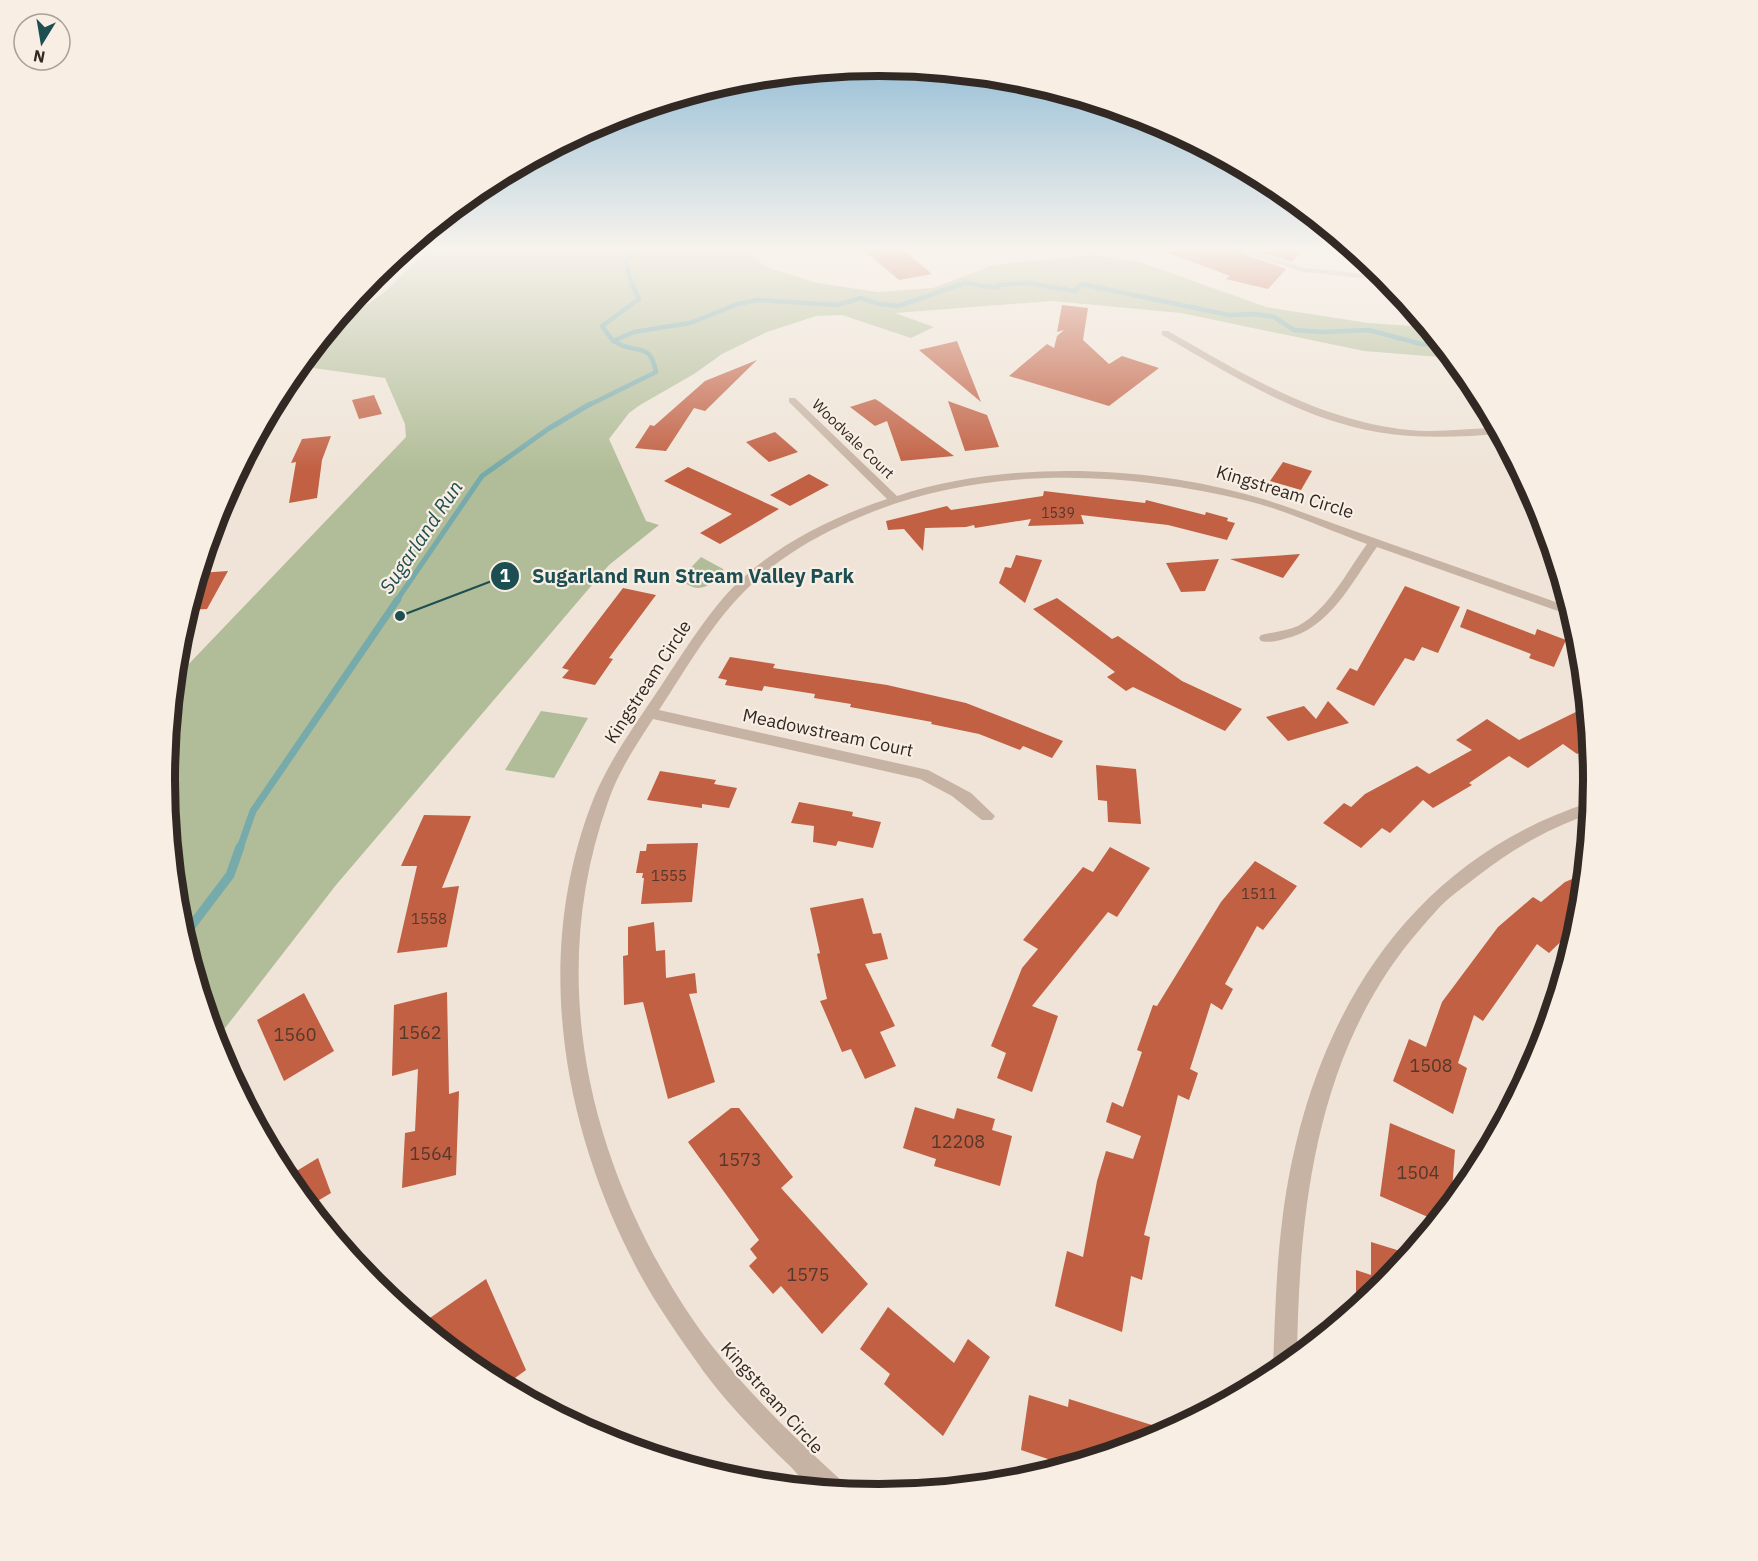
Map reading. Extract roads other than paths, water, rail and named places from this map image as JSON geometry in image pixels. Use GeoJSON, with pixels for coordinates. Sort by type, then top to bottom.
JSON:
{"type":"FeatureCollection","features":[{"type":"Feature","properties":{"kind":"street"},"geometry":{"type":"LineString","coordinates":[[1165,333],[1287,401],[1334,419],[1368,427],[1412,433],[1490,431]]}},
{"type":"Feature","properties":{"kind":"street","name":"Woodvale Court"},"geometry":{"type":"LineString","coordinates":[[792,400],[894,499]]}},
{"type":"Feature","properties":{"kind":"street","name":"Kingstream Circle"},"geometry":{"type":"LineString","coordinates":[[824,1482],[788,1449],[723,1378],[672,1309],[630,1233],[602,1167],[580,1093],[570,1028],[567,963],[572,905],[584,850],[601,801],[622,758],[715,615],[738,590],[794,545],[829,526],[894,499],[934,488],[1012,476],[1059,474],[1133,477],[1210,488],[1253,499],[1561,608]]}},
{"type":"Feature","properties":{"kind":"street"},"geometry":{"type":"LineString","coordinates":[[1266,638],[1296,631],[1319,616],[1375,541]]}},
{"type":"Feature","properties":{"kind":"street","name":"Meadowstream Court"},"geometry":{"type":"LineString","coordinates":[[650,713],[923,774],[947,784],[969,798],[987,816]]}},
{"type":"Feature","properties":{"kind":"street"},"geometry":{"type":"LineString","coordinates":[[1285,1355],[1285,1310],[1293,1211],[1308,1134],[1330,1062],[1355,1006],[1386,956],[1437,897],[1480,862],[1529,833],[1582,812]]}},
{"type":"Feature","properties":{"kind":"waterway","name":"Sugarland Run"},"geometry":{"type":"LineString","coordinates":[[605,324],[602,326],[614,341]]}},
{"type":"Feature","properties":{"kind":"waterway"},"geometry":{"type":"LineString","coordinates":[[614,341],[634,332],[685,324]]}},
{"type":"Feature","properties":{"kind":"waterway"},"geometry":{"type":"LineString","coordinates":[[1285,324],[1294,330],[1322,332],[1369,330],[1421,344],[1432,345]]}},
{"type":"Feature","properties":{"kind":"waterway","name":"Sugarland Run"},"geometry":{"type":"LineString","coordinates":[[587,406],[656,372],[650,355],[614,341]]}},
{"type":"Feature","properties":{"kind":"waterway","name":"Sugarland Run"},"geometry":{"type":"LineString","coordinates":[[397,600],[482,476],[548,429],[590,404]]}},
{"type":"Feature","properties":{"kind":"waterway","name":"Sugarland Run"},"geometry":{"type":"LineString","coordinates":[[240,848],[253,811],[398,599]]}},
{"type":"Feature","properties":{"kind":"waterway","name":"Sugarland Run"},"geometry":{"type":"LineString","coordinates":[[191,927],[230,875],[240,847]]}},
{"type":"Feature","properties":{"kind":"place","name":"Sugarland Run Stream Valley Park"},"geometry":{"type":"Point","coordinates":[400,616]}}]}
